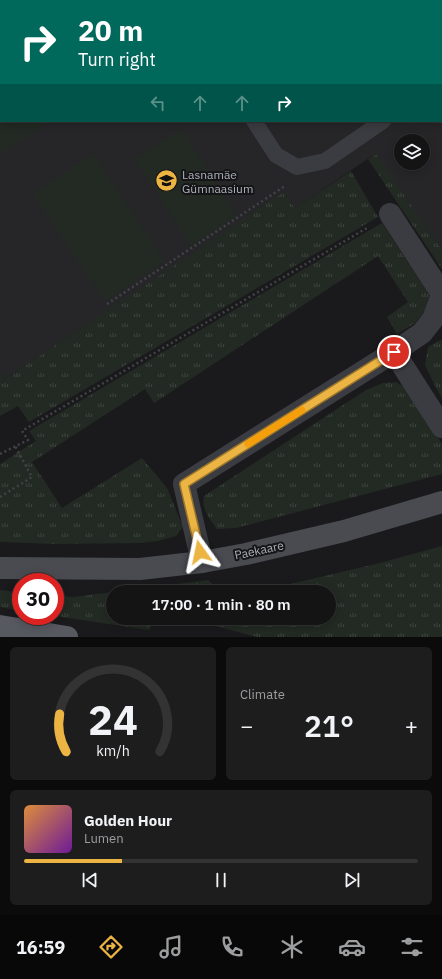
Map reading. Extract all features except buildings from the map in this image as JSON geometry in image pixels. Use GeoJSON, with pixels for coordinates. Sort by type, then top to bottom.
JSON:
{"type":"FeatureCollection","features":[{"type":"Feature","properties":{"kind":"main road"},"geometry":{"type":"LineString","coordinates":[[0,626],[67,637]]}},
{"type":"Feature","properties":{"kind":"street"},"geometry":{"type":"LineString","coordinates":[[202,562],[184,484],[422,334],[433,319],[442,294],[390,214]]}},
{"type":"Feature","properties":{"kind":"street"},"geometry":{"type":"LineString","coordinates":[[394,352],[442,427]]}},
{"type":"Feature","properties":{"kind":"street","name":"Paekaare"},"geometry":{"type":"LineString","coordinates":[[0,568],[140,569],[202,562],[246,554],[344,531],[442,502]]}},
{"type":"Feature","properties":{"kind":"lane"},"geometry":{"type":"LineString","coordinates":[[255,122],[276,155],[297,167],[325,161],[382,122]]}},
{"type":"Feature","properties":{"kind":"path"},"geometry":{"type":"LineString","coordinates":[[107,304],[287,185],[297,167]]}},
{"type":"Feature","properties":{"kind":"path"},"geometry":{"type":"LineString","coordinates":[[0,454],[28,440],[22,431],[390,214]]}},
{"type":"Feature","properties":{"kind":"path"},"geometry":{"type":"LineString","coordinates":[[0,497],[32,477],[15,446]]}},
{"type":"Feature","properties":{"kind":"shaded area","name":"Lasnamäe Gümnaasium"},"geometry":{"type":"Polygon","coordinates":[[[0,122],[442,122],[442,250],[375,154],[295,208],[284,193],[5,379],[0,373],[0,122]]]}},
{"type":"Feature","properties":{"kind":"green space"},"geometry":{"type":"Polygon","coordinates":[[[0,122],[48,122],[0,154],[0,122]]]}},
{"type":"Feature","properties":{"kind":"green space"},"geometry":{"type":"Polygon","coordinates":[[[181,129],[237,216],[191,246],[135,159],[181,129]]]}},
{"type":"Feature","properties":{"kind":"green space"},"geometry":{"type":"Polygon","coordinates":[[[93,154],[165,261],[105,301],[33,194],[93,154]]]}},
{"type":"Feature","properties":{"kind":"green space"},"geometry":{"type":"Polygon","coordinates":[[[376,154],[442,250],[442,269],[368,159],[376,154]]]}},
{"type":"Feature","properties":{"kind":"green space"},"geometry":{"type":"Polygon","coordinates":[[[351,171],[378,217],[29,422],[18,406],[0,416],[0,373],[5,379],[284,192],[295,208],[351,171]]]}},
{"type":"Feature","properties":{"kind":"green space"},"geometry":{"type":"Polygon","coordinates":[[[382,223],[430,296],[428,307],[415,323],[397,334],[387,317],[408,302],[378,256],[154,403],[145,389],[32,462],[62,508],[142,458],[167,488],[183,527],[176,536],[158,541],[141,543],[54,544],[0,542],[0,464],[36,441],[29,431],[382,223]]]}},
{"type":"Feature","properties":{"kind":"green space"},"geometry":{"type":"Polygon","coordinates":[[[442,339],[442,398],[425,365],[428,347],[442,339]]]}},
{"type":"Feature","properties":{"kind":"green space"},"geometry":{"type":"Polygon","coordinates":[[[396,382],[408,389],[442,444],[442,474],[236,528],[217,529],[209,518],[205,509],[203,500],[204,496],[366,390],[383,383],[396,382]]]}},
{"type":"Feature","properties":{"kind":"green space"},"geometry":{"type":"Polygon","coordinates":[[[442,546],[442,637],[257,637],[212,625],[336,625],[336,585],[286,585],[380,563],[442,546]]]}},
{"type":"Feature","properties":{"kind":"green space"},"geometry":{"type":"Polygon","coordinates":[[[208,580],[213,585],[170,585],[208,580]]]}},
{"type":"Feature","properties":{"kind":"green space"},"geometry":{"type":"Polygon","coordinates":[[[0,590],[12,592],[12,609],[0,607],[0,590]]]}},
{"type":"Feature","properties":{"kind":"green space"},"geometry":{"type":"Polygon","coordinates":[[[106,593],[106,624],[64,617],[64,596],[73,597],[106,593]]]}},
{"type":"Feature","properties":{"kind":"green space"},"geometry":{"type":"Polygon","coordinates":[[[115,625],[152,625],[149,630],[115,625]]]}},
{"type":"Feature","properties":{"kind":"slow traffic"},"geometry":{"type":"LineString","coordinates":[[248,444],[302,410]]}},
{"type":"Feature","properties":{"kind":"place","name":"Lasnamäe Gümnaasium"},"geometry":{"type":"Point","coordinates":[167,181]}},
{"type":"Feature","properties":{"kind":"route"},"geometry":{"type":"LineString","coordinates":[[200,552],[184,484],[394,352]]}}]}
